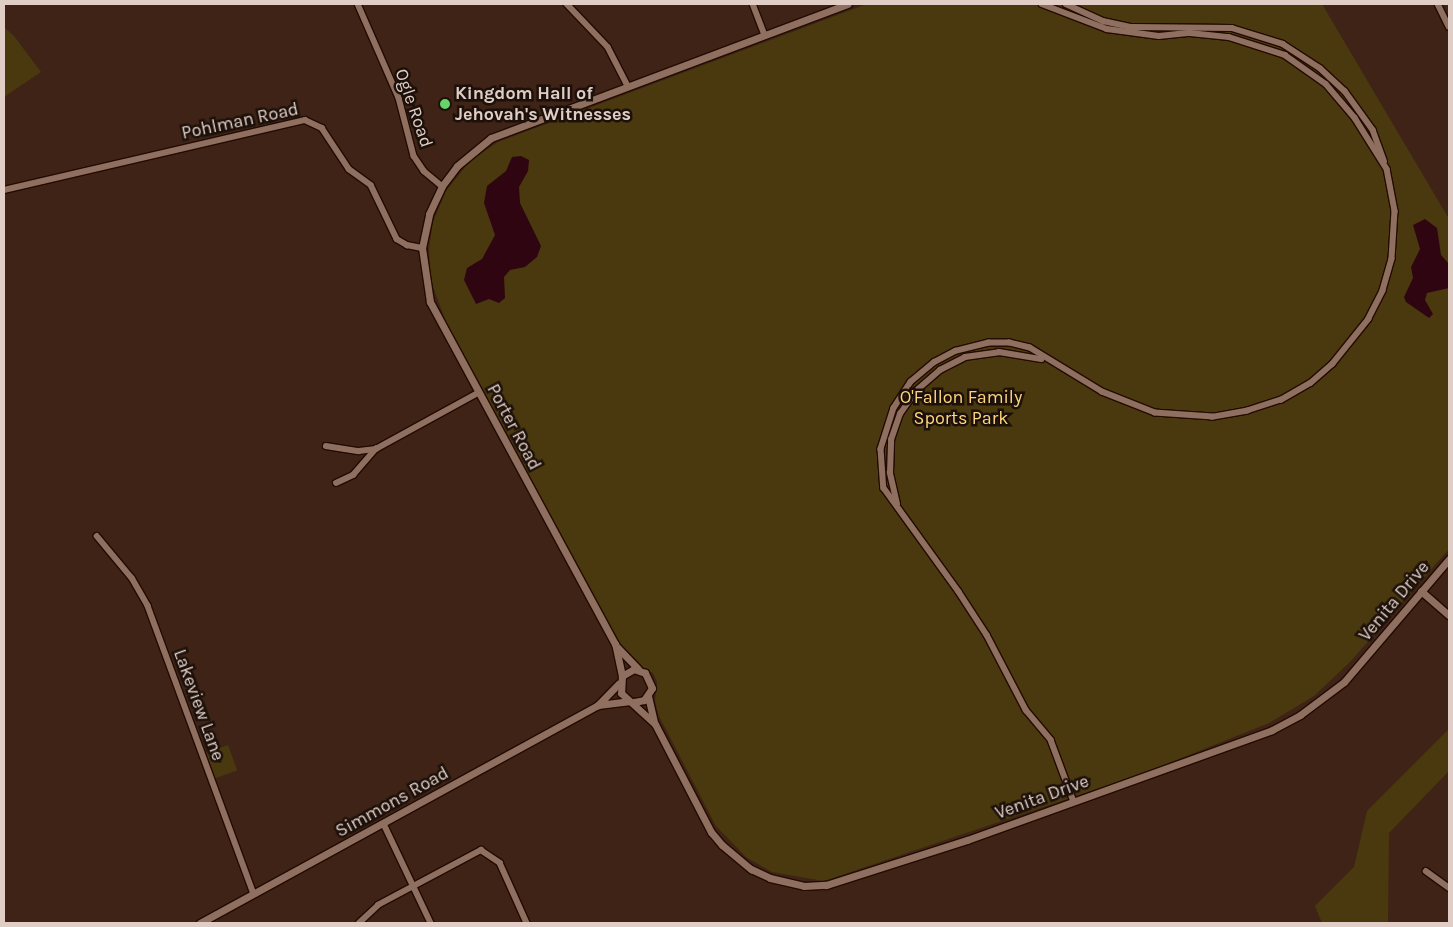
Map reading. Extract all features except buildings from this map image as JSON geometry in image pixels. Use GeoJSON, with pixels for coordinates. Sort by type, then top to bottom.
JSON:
{"type":"FeatureCollection","features":[{"type":"Feature","properties":{"kind":"street","name":"Ogle Road"},"geometry":{"type":"LineString","coordinates":[[358,4],[399,98],[414,156],[424,171],[442,186]]}},
{"type":"Feature","properties":{"kind":"street"},"geometry":{"type":"LineString","coordinates":[[567,4],[608,47],[628,86]]}},
{"type":"Feature","properties":{"kind":"street"},"geometry":{"type":"LineString","coordinates":[[753,4],[765,35]]}},
{"type":"Feature","properties":{"kind":"street","name":"Porter Road"},"geometry":{"type":"LineString","coordinates":[[640,670],[614,644],[430,302],[424,277],[422,248],[428,214],[442,186],[474,150],[491,138],[848,4]]}},
{"type":"Feature","properties":{"kind":"street"},"geometry":{"type":"LineString","coordinates":[[1042,4],[1107,29],[1159,36],[1190,33],[1229,37],[1285,55],[1333,91],[1356,118],[1384,163]]}},
{"type":"Feature","properties":{"kind":"street"},"geometry":{"type":"LineString","coordinates":[[1066,4],[1104,21],[1125,26],[1224,27],[1250,32],[1283,44],[1320,68],[1356,103],[1383,151],[1384,163],[1394,196],[1395,227],[1392,259],[1383,291],[1361,332],[1343,354],[1296,392],[1233,415],[1174,416],[1121,401],[1051,363],[1030,348],[1010,343],[989,343],[956,350],[923,370],[894,408],[883,436],[881,462],[884,488],[976,617],[1026,710],[1052,740],[1074,802]]}},
{"type":"Feature","properties":{"kind":"street"},"geometry":{"type":"LineString","coordinates":[[1438,4],[1449,27]]}},
{"type":"Feature","properties":{"kind":"street","name":"Pohlman Road"},"geometry":{"type":"LineString","coordinates":[[4,190],[305,120],[322,128],[349,169],[371,185],[397,239],[407,245],[422,248]]}},
{"type":"Feature","properties":{"kind":"street"},"geometry":{"type":"LineString","coordinates":[[897,506],[890,473],[891,440],[900,414],[928,379],[952,363],[983,353],[1015,353],[1051,363]]}},
{"type":"Feature","properties":{"kind":"street"},"geometry":{"type":"LineString","coordinates":[[326,446],[359,452],[376,449],[478,393]]}},
{"type":"Feature","properties":{"kind":"street"},"geometry":{"type":"LineString","coordinates":[[336,483],[353,476],[376,449]]}},
{"type":"Feature","properties":{"kind":"street","name":"Lakeview Lane"},"geometry":{"type":"LineString","coordinates":[[97,536],[132,578],[148,606],[254,894]]}},
{"type":"Feature","properties":{"kind":"street","name":"Venita Drive"},"geometry":{"type":"LineString","coordinates":[[648,696],[655,724],[711,832],[722,846],[751,869],[786,883],[826,885],[848,880],[1248,740],[1300,715],[1344,682],[1449,559]]}},
{"type":"Feature","properties":{"kind":"street"},"geometry":{"type":"LineString","coordinates":[[1421,591],[1449,615]]}},
{"type":"Feature","properties":{"kind":"street","name":"Porter Road"},"geometry":{"type":"LineString","coordinates":[[614,644],[621,679]]}},
{"type":"Feature","properties":{"kind":"street"},"geometry":{"type":"LineString","coordinates":[[630,670],[640,670],[651,682],[648,696],[631,702],[621,693],[621,679],[630,670]]}},
{"type":"Feature","properties":{"kind":"street","name":"Simmons Road"},"geometry":{"type":"LineString","coordinates":[[200,923],[384,824],[598,705],[621,679]]}},
{"type":"Feature","properties":{"kind":"street","name":"Venita Drive"},"geometry":{"type":"LineString","coordinates":[[631,702],[655,724]]}},
{"type":"Feature","properties":{"kind":"street","name":"Simmons Road"},"geometry":{"type":"LineString","coordinates":[[598,705],[631,702]]}},
{"type":"Feature","properties":{"kind":"street"},"geometry":{"type":"LineString","coordinates":[[384,824],[431,923]]}},
{"type":"Feature","properties":{"kind":"street"},"geometry":{"type":"LineString","coordinates":[[360,923],[378,905],[481,850],[500,863],[527,923]]}},
{"type":"Feature","properties":{"kind":"street"},"geometry":{"type":"LineString","coordinates":[[1426,871],[1449,888]]}},
{"type":"Feature","properties":{"kind":"green space","name":"O'Fallon Family Sports Park"},"geometry":{"type":"Polygon","coordinates":[[[867,4],[1322,4],[1449,219],[1449,549],[1350,662],[1314,696],[1269,723],[1144,773],[824,881],[772,872],[746,857],[716,826],[659,716],[655,701],[657,682],[653,673],[634,662],[624,651],[446,322],[431,281],[429,249],[433,222],[446,191],[470,161],[498,142],[867,4]]]}},
{"type":"Feature","properties":{"kind":"green space"},"geometry":{"type":"Polygon","coordinates":[[[4,27],[14,36],[41,72],[4,97],[4,27]]]}},
{"type":"Feature","properties":{"kind":"green space"},"geometry":{"type":"Polygon","coordinates":[[[1449,729],[1449,771],[1389,833],[1388,923],[1322,923],[1315,906],[1354,867],[1367,811],[1449,729]]]}},
{"type":"Feature","properties":{"kind":"green space"},"geometry":{"type":"Polygon","coordinates":[[[228,745],[237,770],[215,779],[205,753],[228,745]]]}},
{"type":"Feature","properties":{"kind":"shaded area"},"geometry":{"type":"Polygon","coordinates":[[[521,156],[529,160],[528,171],[519,187],[520,203],[541,246],[537,257],[525,267],[510,270],[504,277],[505,298],[499,303],[489,299],[476,304],[464,280],[467,268],[482,259],[495,235],[484,203],[487,186],[506,171],[512,157],[521,156]]]}},
{"type":"Feature","properties":{"kind":"shaded area"},"geometry":{"type":"Polygon","coordinates":[[[1425,219],[1437,228],[1441,255],[1449,264],[1449,288],[1427,293],[1425,300],[1433,314],[1429,318],[1406,302],[1404,297],[1413,278],[1411,267],[1420,249],[1413,225],[1425,219]]]}},
{"type":"Feature","properties":{"kind":"place","name":"Kingdom Hall of Jehovah's Witnesses"},"geometry":{"type":"Point","coordinates":[445,104]}}]}
